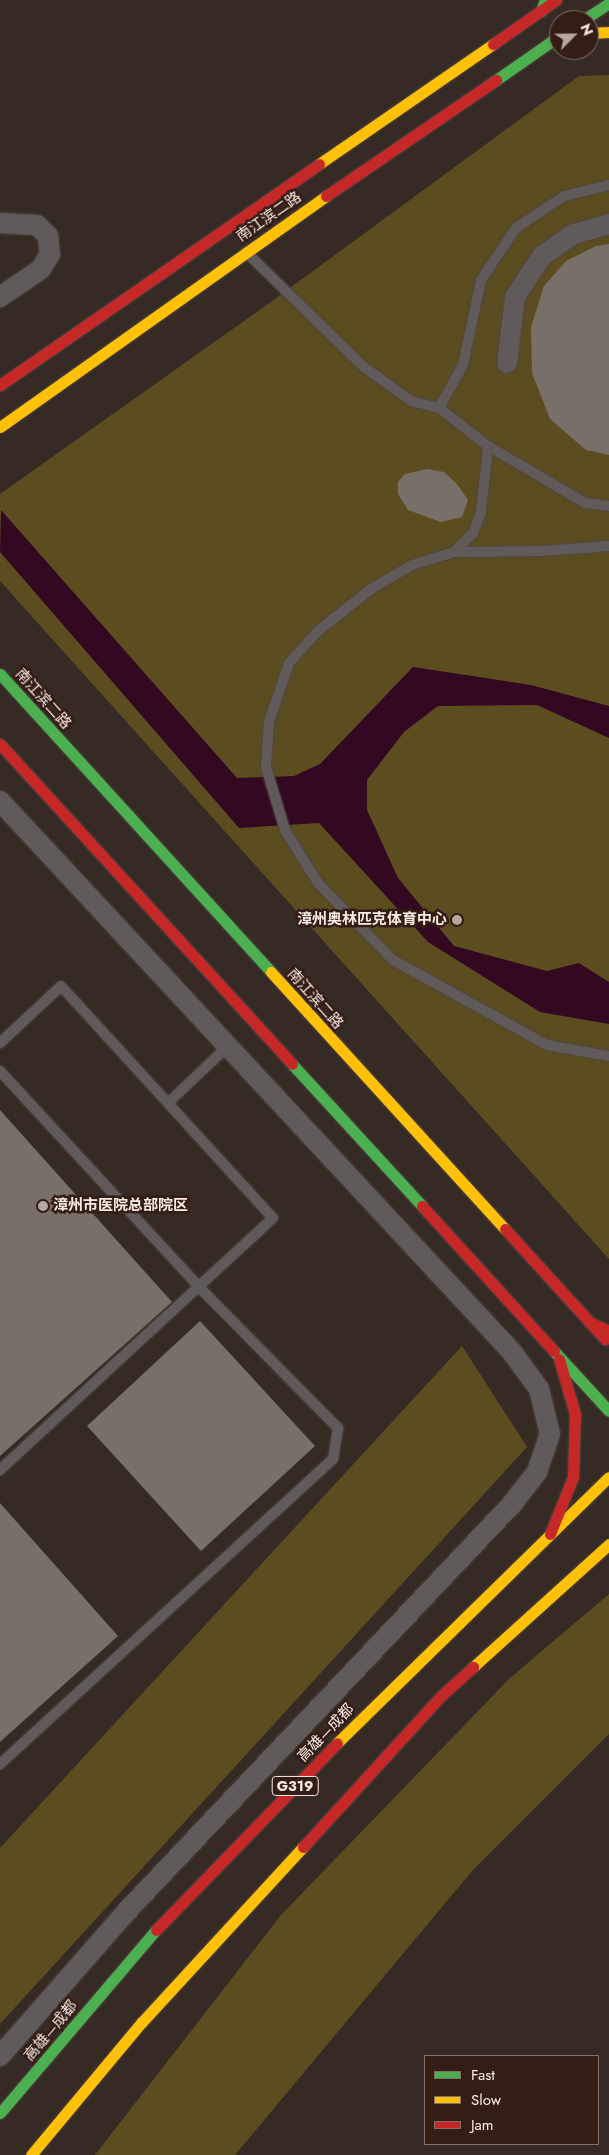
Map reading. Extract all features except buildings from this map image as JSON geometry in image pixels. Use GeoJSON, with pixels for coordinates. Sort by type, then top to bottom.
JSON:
{"type":"FeatureCollection","features":[{"type":"Feature","properties":{"kind":"main road","name":"南江滨二路"},"geometry":{"type":"LineString","coordinates":[[0,385],[543,5],[556,0]]}},
{"type":"Feature","properties":{"kind":"main road"},"geometry":{"type":"LineString","coordinates":[[598,10],[609,3]]}},
{"type":"Feature","properties":{"kind":"main road","name":"南江滨二路"},"geometry":{"type":"LineString","coordinates":[[0,427],[245,252],[549,43]]}},
{"type":"Feature","properties":{"kind":"main road","name":"南江滨二路"},"geometry":{"type":"LineString","coordinates":[[0,674],[609,1344]]}},
{"type":"Feature","properties":{"kind":"main road"},"geometry":{"type":"LineString","coordinates":[[0,744],[609,1411]]}},
{"type":"Feature","properties":{"kind":"main road"},"geometry":{"type":"LineString","coordinates":[[589,1322],[609,1331]]}},
{"type":"Feature","properties":{"kind":"main road"},"geometry":{"type":"LineString","coordinates":[[550,1534],[573,1477],[575,1414],[557,1353]]}},
{"type":"Feature","properties":{"kind":"main road","name":"高雄—成都"},"geometry":{"type":"LineString","coordinates":[[2,2110],[159,1927],[369,1710],[609,1477]]}},
{"type":"Feature","properties":{"kind":"main road","name":"G319"},"geometry":{"type":"LineString","coordinates":[[31,2155],[142,2022],[442,1695],[609,1544]]}},
{"type":"Feature","properties":{"kind":"street"},"geometry":{"type":"LineString","coordinates":[[0,223],[37,225],[48,236],[50,254],[41,269],[0,297]]}},
{"type":"Feature","properties":{"kind":"street"},"geometry":{"type":"LineString","coordinates":[[507,363],[515,297],[542,256],[574,234],[609,224]]}},
{"type":"Feature","properties":{"kind":"street"},"geometry":{"type":"LineString","coordinates":[[0,801],[229,1044],[512,1352],[538,1389],[550,1434],[538,1472],[513,1503],[127,1911],[0,2056]]}},
{"type":"Feature","properties":{"kind":"lane"},"geometry":{"type":"LineString","coordinates":[[439,408],[463,365],[481,280],[516,228],[564,196],[609,185]]}},
{"type":"Feature","properties":{"kind":"lane"},"geometry":{"type":"LineString","coordinates":[[245,252],[364,367],[412,401],[439,408],[488,446],[585,503],[609,506]]}},
{"type":"Feature","properties":{"kind":"lane"},"geometry":{"type":"LineString","coordinates":[[454,552],[473,533],[482,512],[488,446]]}},
{"type":"Feature","properties":{"kind":"lane"},"geometry":{"type":"LineString","coordinates":[[609,546],[542,551],[454,552],[412,565],[371,588],[318,631],[289,664],[269,722],[266,767],[285,830],[318,883],[393,960],[547,1045],[609,1056]]}},
{"type":"Feature","properties":{"kind":"lane"},"geometry":{"type":"LineString","coordinates":[[0,1043],[61,986],[273,1218],[0,1470]]}},
{"type":"Feature","properties":{"kind":"lane"},"geometry":{"type":"LineString","coordinates":[[168,1103],[229,1044]]}},
{"type":"Feature","properties":{"kind":"lane"},"geometry":{"type":"LineString","coordinates":[[0,1071],[199,1287],[338,1428],[333,1459],[0,1764]]}},
{"type":"Feature","properties":{"kind":"shaded area","name":"漳州奥林匹克体育中心"},"geometry":{"type":"Polygon","coordinates":[[[609,75],[609,1259],[0,581],[0,494],[268,304],[579,76],[609,75]]]}},
{"type":"Feature","properties":{"kind":"shaded area"},"geometry":{"type":"Polygon","coordinates":[[[1,510],[237,778],[294,776],[320,764],[413,667],[531,685],[609,706],[609,738],[537,705],[438,706],[404,732],[367,780],[367,810],[398,878],[454,946],[547,971],[579,963],[609,982],[609,1024],[540,1012],[428,942],[319,823],[239,828],[0,552],[1,510]]]}},
{"type":"Feature","properties":{"kind":"shaded area"},"geometry":{"type":"Polygon","coordinates":[[[462,1346],[527,1447],[0,2024],[0,1848],[462,1346]]]}},
{"type":"Feature","properties":{"kind":"shaded area"},"geometry":{"type":"Polygon","coordinates":[[[609,1594],[609,1734],[472,1871],[235,2155],[95,2155],[281,1915],[510,1678],[609,1594]]]}},
{"type":"Feature","properties":{"kind":"traffic: fast"},"geometry":{"type":"LineString","coordinates":[[541,11],[545,0]]}},
{"type":"Feature","properties":{"kind":"traffic: fast"},"geometry":{"type":"LineString","coordinates":[[598,10],[609,3]]}},
{"type":"Feature","properties":{"kind":"traffic: fast"},"geometry":{"type":"LineString","coordinates":[[496,80],[549,43]]}},
{"type":"Feature","properties":{"kind":"traffic: fast"},"geometry":{"type":"LineString","coordinates":[[0,674],[271,972]]}},
{"type":"Feature","properties":{"kind":"traffic: fast"},"geometry":{"type":"LineString","coordinates":[[292,1064],[422,1206]]}},
{"type":"Feature","properties":{"kind":"traffic: fast"},"geometry":{"type":"LineString","coordinates":[[554,1351],[609,1411]]}},
{"type":"Feature","properties":{"kind":"traffic: fast"},"geometry":{"type":"LineString","coordinates":[[0,2113],[156,1930]]}},
{"type":"Feature","properties":{"kind":"traffic: slow"},"geometry":{"type":"LineString","coordinates":[[599,32],[609,32]]}},
{"type":"Feature","properties":{"kind":"traffic: slow"},"geometry":{"type":"LineString","coordinates":[[319,164],[493,44]]}},
{"type":"Feature","properties":{"kind":"traffic: slow"},"geometry":{"type":"LineString","coordinates":[[0,427],[326,196]]}},
{"type":"Feature","properties":{"kind":"traffic: slow"},"geometry":{"type":"LineString","coordinates":[[271,972],[505,1229]]}},
{"type":"Feature","properties":{"kind":"traffic: slow"},"geometry":{"type":"LineString","coordinates":[[337,1743],[609,1477]]}},
{"type":"Feature","properties":{"kind":"traffic: slow"},"geometry":{"type":"LineString","coordinates":[[473,1667],[609,1544]]}},
{"type":"Feature","properties":{"kind":"traffic: slow"},"geometry":{"type":"LineString","coordinates":[[31,2155],[142,2022],[303,1847]]}},
{"type":"Feature","properties":{"kind":"traffic: jam"},"geometry":{"type":"LineString","coordinates":[[493,44],[556,0]]}},
{"type":"Feature","properties":{"kind":"traffic: jam"},"geometry":{"type":"LineString","coordinates":[[326,196],[496,80]]}},
{"type":"Feature","properties":{"kind":"traffic: jam"},"geometry":{"type":"LineString","coordinates":[[0,385],[319,164]]}},
{"type":"Feature","properties":{"kind":"traffic: jam"},"geometry":{"type":"LineString","coordinates":[[0,744],[292,1064]]}},
{"type":"Feature","properties":{"kind":"traffic: jam"},"geometry":{"type":"LineString","coordinates":[[422,1206],[554,1351]]}},
{"type":"Feature","properties":{"kind":"traffic: jam"},"geometry":{"type":"LineString","coordinates":[[505,1229],[605,1339]]}},
{"type":"Feature","properties":{"kind":"traffic: jam"},"geometry":{"type":"LineString","coordinates":[[589,1322],[609,1331]]}},
{"type":"Feature","properties":{"kind":"traffic: jam"},"geometry":{"type":"LineString","coordinates":[[550,1534],[573,1477],[575,1414],[559,1359]]}},
{"type":"Feature","properties":{"kind":"traffic: jam"},"geometry":{"type":"LineString","coordinates":[[303,1847],[442,1695],[473,1667]]}},
{"type":"Feature","properties":{"kind":"traffic: jam"},"geometry":{"type":"LineString","coordinates":[[156,1930],[337,1743]]}},
{"type":"Feature","properties":{"kind":"place","name":"漳州奥林匹克体育中心"},"geometry":{"type":"Point","coordinates":[457,920]}},
{"type":"Feature","properties":{"kind":"place","name":"漳州市医院总部院区"},"geometry":{"type":"Point","coordinates":[43,1206]}}]}
